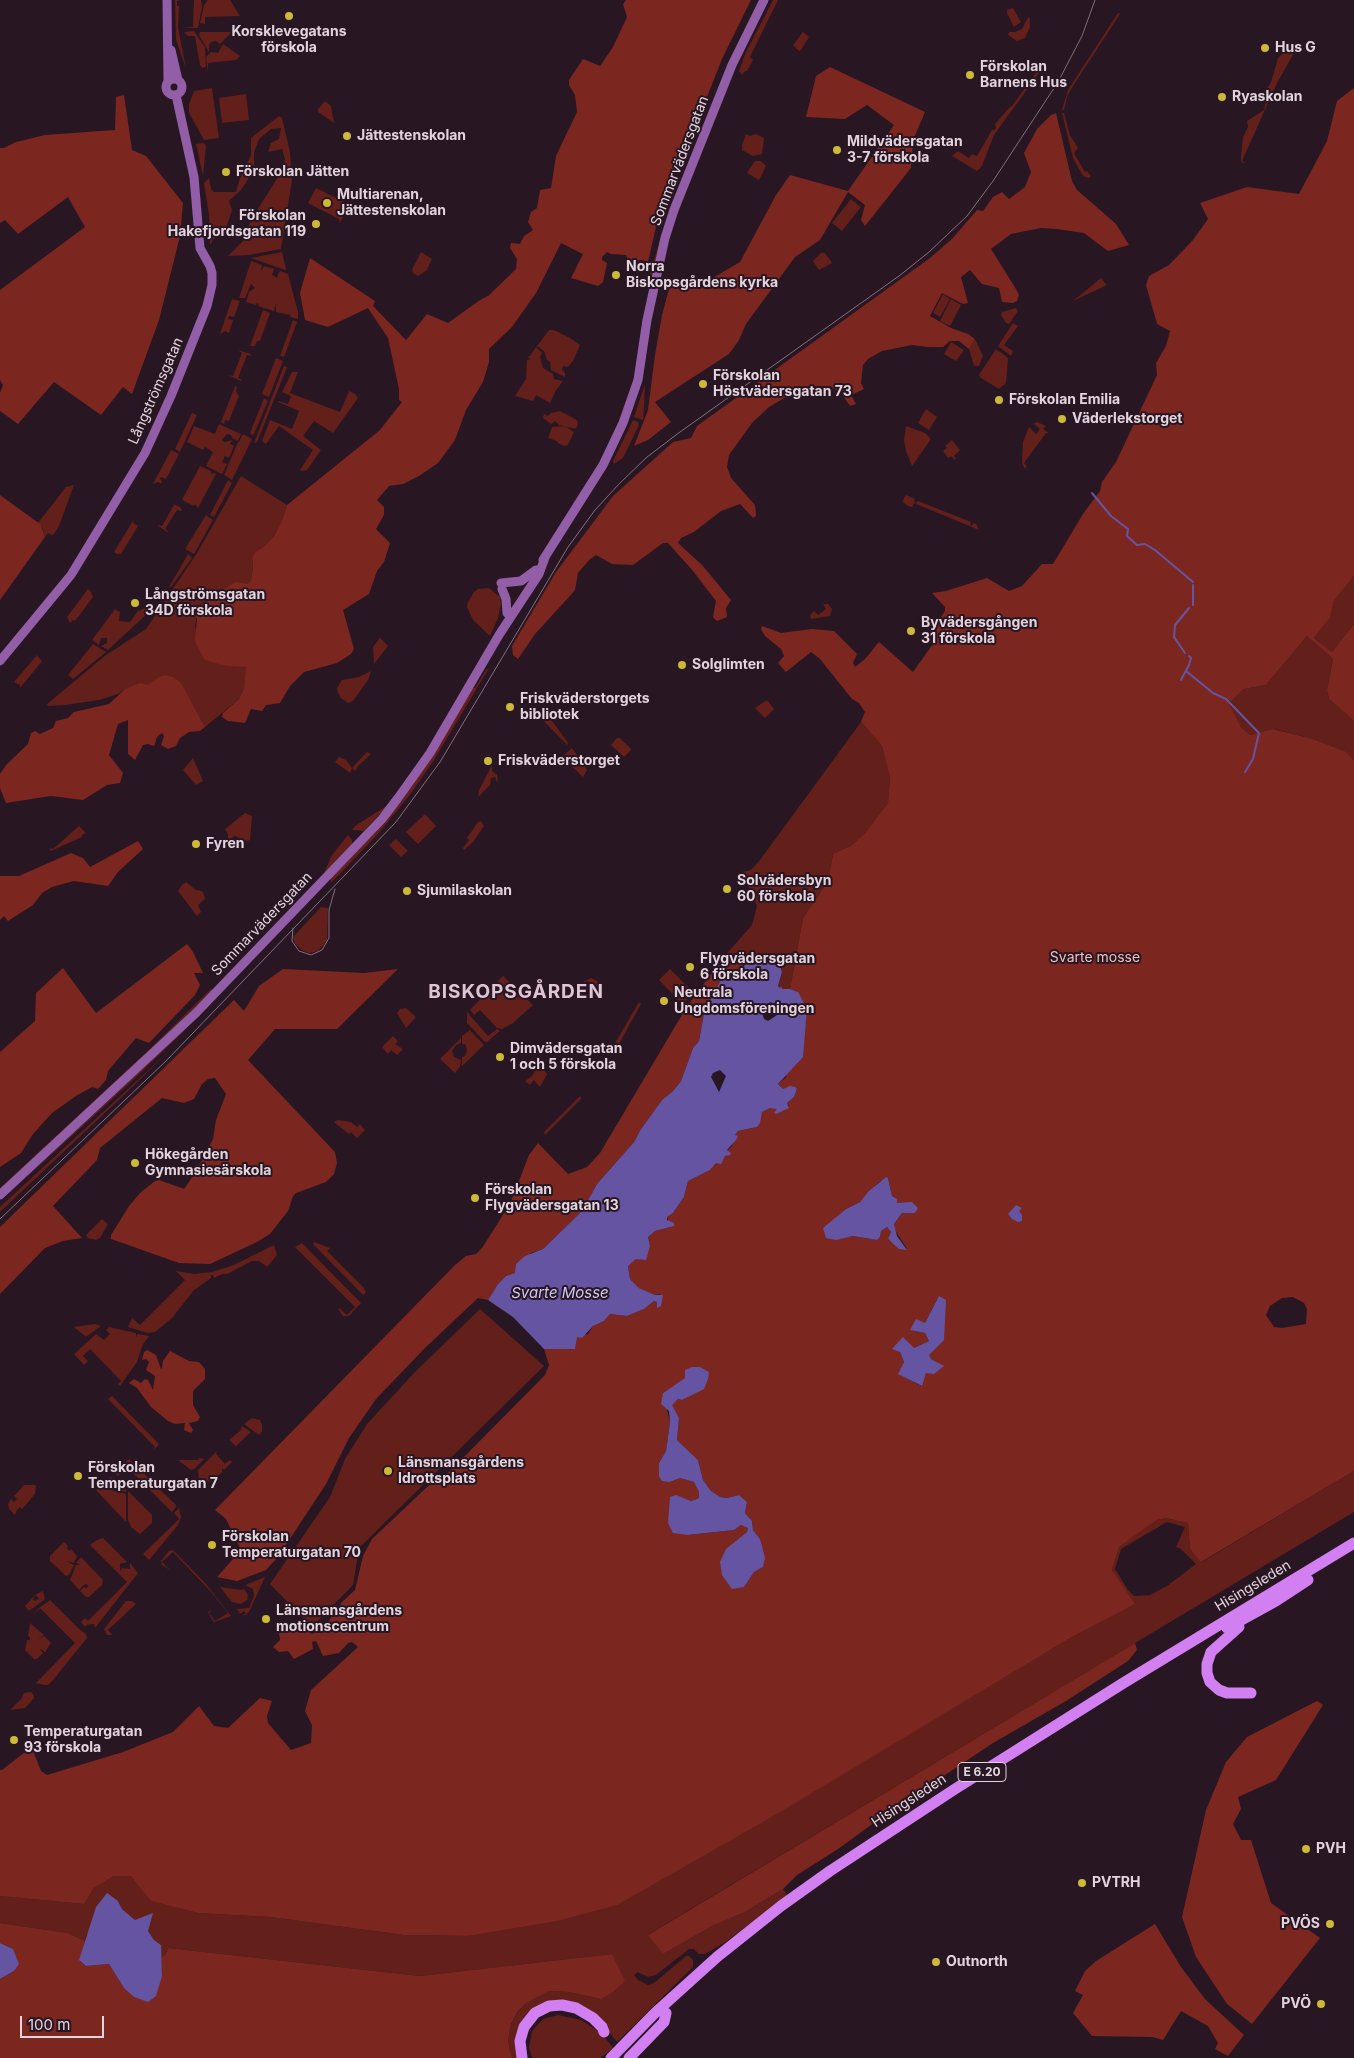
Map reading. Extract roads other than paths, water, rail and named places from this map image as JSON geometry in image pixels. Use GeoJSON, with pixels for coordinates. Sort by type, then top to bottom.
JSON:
{"type":"FeatureCollection","features":[{"type":"Feature","properties":{"kind":"highway","name":"Hisingsleden"},"geometry":{"type":"LineString","coordinates":[[611,2058],[634,2034],[724,1952],[781,1906],[830,1870],[970,1779],[1125,1682],[1354,1543]]}},
{"type":"Feature","properties":{"kind":"highway","name":"Hisingsleden"},"geometry":{"type":"LineString","coordinates":[[622,2058],[666,2013],[751,1938],[822,1885],[1043,1741],[1354,1552]]}},
{"type":"Feature","properties":{"kind":"highway"},"geometry":{"type":"LineString","coordinates":[[1248,1617],[1244,1623],[1214,1649],[1208,1660],[1207,1670],[1210,1682],[1219,1690],[1227,1693],[1251,1693]]}},
{"type":"Feature","properties":{"kind":"highway"},"geometry":{"type":"LineString","coordinates":[[522,2058],[520,2041],[524,2027],[533,2015],[546,2007],[559,2005],[573,2007],[587,2014],[602,2027],[604,2032],[584,2019],[569,2013],[557,2012],[546,2015],[535,2023],[529,2033],[527,2045],[530,2058]]}},
{"type":"Feature","properties":{"kind":"highway"},"geometry":{"type":"LineString","coordinates":[[629,2058],[664,2022],[666,2013]]}},
{"type":"Feature","properties":{"kind":"highway"},"geometry":{"type":"LineString","coordinates":[[604,2058],[624,2039],[634,2034]]}},
{"type":"Feature","properties":{"kind":"street","name":"Långströmsgatan"},"geometry":{"type":"LineString","coordinates":[[167,0],[168,36],[173,80]]}},
{"type":"Feature","properties":{"kind":"street","name":"Sommarvädersgatan"},"geometry":{"type":"LineString","coordinates":[[499,635],[508,612],[546,555],[610,451],[631,405],[638,380],[647,320],[669,223],[732,64],[764,0]]}},
{"type":"Feature","properties":{"kind":"street","name":"Långströmsgatan"},"geometry":{"type":"LineString","coordinates":[[173,80],[166,85],[166,90],[170,94],[176,95]]}},
{"type":"Feature","properties":{"kind":"street","name":"Långströmsgatan"},"geometry":{"type":"LineString","coordinates":[[173,80],[181,83],[182,89],[176,95]]}},
{"type":"Feature","properties":{"kind":"street","name":"Långströmsgatan"},"geometry":{"type":"LineString","coordinates":[[0,661],[56,595],[71,574],[144,454],[171,396],[207,306],[212,284],[212,273],[200,248],[194,177],[176,95]]}},
{"type":"Feature","properties":{"kind":"street","name":"Sommarvädersgatan"},"geometry":{"type":"LineString","coordinates":[[0,1194],[196,1013],[377,824],[420,768],[499,635],[539,574],[546,555]]}},
{"type":"Feature","properties":{"kind":"street"},"geometry":{"type":"LineString","coordinates":[[508,612],[502,586],[521,581],[536,570]]}},
{"type":"Feature","properties":{"kind":"water","name":"Svarte Mosse"},"geometry":{"type":"Polygon","coordinates":[[[757,954],[771,954],[778,960],[782,972],[778,986],[780,988],[781,986],[782,989],[798,992],[807,1009],[803,1057],[778,1084],[783,1089],[790,1086],[797,1089],[794,1097],[787,1103],[789,1108],[776,1114],[774,1113],[777,1109],[770,1108],[762,1112],[760,1123],[757,1127],[738,1131],[735,1135],[738,1136],[736,1140],[727,1150],[731,1153],[730,1155],[725,1156],[721,1164],[716,1163],[710,1170],[688,1181],[684,1197],[673,1213],[667,1217],[667,1220],[674,1223],[674,1226],[655,1231],[648,1237],[650,1246],[646,1260],[636,1259],[628,1266],[630,1279],[639,1288],[655,1295],[663,1295],[661,1306],[657,1308],[657,1302],[654,1301],[644,1309],[627,1316],[610,1314],[604,1321],[593,1326],[582,1338],[577,1337],[575,1349],[544,1349],[513,1317],[488,1300],[498,1284],[506,1276],[515,1273],[516,1264],[525,1256],[543,1249],[582,1211],[597,1184],[634,1142],[662,1100],[681,1081],[693,1048],[699,1041],[704,1013],[722,978],[736,973],[757,954]],[[771,1002],[767,1004],[763,1016],[768,1021],[777,1015],[773,1011],[776,1009],[771,1002]],[[720,1070],[713,1073],[711,1077],[719,1092],[726,1076],[720,1070]]]}},
{"type":"Feature","properties":{"kind":"water"},"geometry":{"type":"Polygon","coordinates":[[[886,1177],[888,1178],[892,1196],[897,1199],[897,1203],[912,1202],[918,1208],[915,1213],[902,1213],[894,1224],[897,1236],[907,1250],[899,1249],[888,1239],[891,1232],[887,1227],[881,1231],[880,1237],[877,1240],[853,1236],[836,1240],[826,1238],[823,1228],[846,1209],[860,1202],[869,1191],[886,1177]]]}},
{"type":"Feature","properties":{"kind":"water"},"geometry":{"type":"Polygon","coordinates":[[[1016,1205],[1022,1208],[1019,1211],[1022,1215],[1022,1221],[1018,1222],[1008,1214],[1016,1205]]]}},
{"type":"Feature","properties":{"kind":"water"},"geometry":{"type":"Polygon","coordinates":[[[939,1296],[946,1300],[944,1340],[929,1355],[931,1359],[944,1366],[934,1374],[926,1373],[922,1386],[898,1374],[904,1362],[900,1352],[892,1349],[903,1337],[914,1348],[929,1341],[925,1333],[910,1330],[916,1319],[925,1323],[939,1296]]]}},
{"type":"Feature","properties":{"kind":"water"},"geometry":{"type":"Polygon","coordinates":[[[692,1367],[700,1367],[709,1372],[708,1379],[704,1389],[682,1400],[678,1399],[672,1405],[679,1418],[677,1440],[698,1460],[703,1480],[711,1491],[720,1497],[727,1498],[739,1495],[747,1502],[745,1513],[752,1521],[753,1530],[760,1539],[765,1558],[763,1567],[754,1572],[744,1587],[732,1589],[722,1575],[720,1562],[726,1549],[747,1532],[748,1528],[741,1525],[734,1530],[688,1535],[673,1533],[668,1523],[670,1497],[676,1495],[691,1501],[699,1498],[699,1492],[694,1482],[680,1478],[670,1482],[662,1481],[659,1476],[659,1463],[666,1451],[670,1422],[669,1411],[661,1404],[663,1393],[685,1378],[685,1370],[692,1367]]]}},
{"type":"Feature","properties":{"kind":"water"},"geometry":{"type":"Polygon","coordinates":[[[107,1893],[118,1901],[122,1909],[135,1920],[153,1913],[148,1931],[154,1940],[161,1945],[162,1976],[156,1996],[148,2002],[134,1997],[124,1988],[109,1964],[86,1966],[79,1960],[96,1907],[107,1893]]]}},
{"type":"Feature","properties":{"kind":"water"},"geometry":{"type":"Polygon","coordinates":[[[0,1943],[13,1949],[19,1964],[14,1971],[0,1979],[0,1943]]]}},
{"type":"Feature","properties":{"kind":"waterway"},"geometry":{"type":"LineString","coordinates":[[1092,493],[1111,516],[1128,529],[1127,536],[1137,545],[1145,544],[1155,550],[1193,582]]}},
{"type":"Feature","properties":{"kind":"waterway"},"geometry":{"type":"LineString","coordinates":[[1193,585],[1193,605]]}},
{"type":"Feature","properties":{"kind":"waterway"},"geometry":{"type":"LineString","coordinates":[[1185,653],[1174,637],[1175,625],[1189,608]]}},
{"type":"Feature","properties":{"kind":"waterway"},"geometry":{"type":"LineString","coordinates":[[1181,680],[1189,665],[1191,658],[1189,656]]}},
{"type":"Feature","properties":{"kind":"waterway"},"geometry":{"type":"LineString","coordinates":[[1186,671],[1213,693],[1226,699],[1259,733],[1253,759],[1245,772]]}},
{"type":"Feature","properties":{"kind":"tram line"},"geometry":{"type":"LineString","coordinates":[[0,1219],[166,1061],[396,822],[440,762],[568,547],[595,510],[619,484],[647,457],[680,432],[899,276],[929,252],[967,216],[993,181],[1058,82],[1082,36],[1095,0]]}},
{"type":"Feature","properties":{"kind":"tram line"},"geometry":{"type":"LineString","coordinates":[[293,928],[292,941],[299,951],[311,955],[322,950],[329,938],[329,910],[335,889]]}},
{"type":"Feature","properties":{"kind":"place","name":"Korsklevegatans förskola"},"geometry":{"type":"Point","coordinates":[289,16]}},
{"type":"Feature","properties":{"kind":"place","name":"Hus G"},"geometry":{"type":"Point","coordinates":[1265,48]}},
{"type":"Feature","properties":{"kind":"place","name":"Förskolan Barnens Hus"},"geometry":{"type":"Point","coordinates":[970,75]}},
{"type":"Feature","properties":{"kind":"place","name":"Ryaskolan"},"geometry":{"type":"Point","coordinates":[1222,97]}},
{"type":"Feature","properties":{"kind":"place","name":"Jättestenskolan"},"geometry":{"type":"Point","coordinates":[347,136]}},
{"type":"Feature","properties":{"kind":"place","name":"Mildvädersgatan 3-7 förskola"},"geometry":{"type":"Point","coordinates":[837,150]}},
{"type":"Feature","properties":{"kind":"place","name":"Förskolan Jätten"},"geometry":{"type":"Point","coordinates":[226,172]}},
{"type":"Feature","properties":{"kind":"place","name":"Multiarenan, Jättestenskolan"},"geometry":{"type":"Point","coordinates":[327,203]}},
{"type":"Feature","properties":{"kind":"place","name":"Förskolan Hakefjordsgatan 119"},"geometry":{"type":"Point","coordinates":[316,224]}},
{"type":"Feature","properties":{"kind":"place","name":"Norra Biskopsgårdens kyrka"},"geometry":{"type":"Point","coordinates":[616,275]}},
{"type":"Feature","properties":{"kind":"place","name":"Förskolan Höstvädersgatan 73"},"geometry":{"type":"Point","coordinates":[703,384]}},
{"type":"Feature","properties":{"kind":"place","name":"Förskolan Emilia"},"geometry":{"type":"Point","coordinates":[999,400]}},
{"type":"Feature","properties":{"kind":"place","name":"Väderlekstorget"},"geometry":{"type":"Point","coordinates":[1062,419]}},
{"type":"Feature","properties":{"kind":"place","name":"Långströmsgatan 34D förskola"},"geometry":{"type":"Point","coordinates":[135,603]}},
{"type":"Feature","properties":{"kind":"place","name":"Byvädersgången 31 förskola"},"geometry":{"type":"Point","coordinates":[911,631]}},
{"type":"Feature","properties":{"kind":"place","name":"Solglimten"},"geometry":{"type":"Point","coordinates":[682,665]}},
{"type":"Feature","properties":{"kind":"place","name":"Friskväderstorgets bibliotek"},"geometry":{"type":"Point","coordinates":[510,707]}},
{"type":"Feature","properties":{"kind":"place","name":"Friskväderstorget"},"geometry":{"type":"Point","coordinates":[488,761]}},
{"type":"Feature","properties":{"kind":"place","name":"Fyren"},"geometry":{"type":"Point","coordinates":[196,844]}},
{"type":"Feature","properties":{"kind":"place","name":"Solvädersbyn 60 förskola"},"geometry":{"type":"Point","coordinates":[727,889]}},
{"type":"Feature","properties":{"kind":"place","name":"Sjumilaskolan"},"geometry":{"type":"Point","coordinates":[407,891]}},
{"type":"Feature","properties":{"kind":"place","name":"Flygvädersgatan 6 förskola"},"geometry":{"type":"Point","coordinates":[690,967]}},
{"type":"Feature","properties":{"kind":"place","name":"Neutrala Ungdomsföreningen"},"geometry":{"type":"Point","coordinates":[664,1001]}},
{"type":"Feature","properties":{"kind":"place","name":"Dimvädersgatan 1 och 5 förskola"},"geometry":{"type":"Point","coordinates":[500,1057]}},
{"type":"Feature","properties":{"kind":"place","name":"Hökegården Gymnasiesärskola"},"geometry":{"type":"Point","coordinates":[135,1163]}},
{"type":"Feature","properties":{"kind":"place","name":"Förskolan Flygvädersgatan 13"},"geometry":{"type":"Point","coordinates":[475,1198]}},
{"type":"Feature","properties":{"kind":"place","name":"Länsmansgårdens Idrottsplats"},"geometry":{"type":"Point","coordinates":[388,1471]}},
{"type":"Feature","properties":{"kind":"place","name":"Förskolan Temperaturgatan 7"},"geometry":{"type":"Point","coordinates":[78,1476]}},
{"type":"Feature","properties":{"kind":"place","name":"Förskolan Temperaturgatan 70"},"geometry":{"type":"Point","coordinates":[212,1545]}},
{"type":"Feature","properties":{"kind":"place","name":"Länsmansgårdens motionscentrum"},"geometry":{"type":"Point","coordinates":[266,1619]}},
{"type":"Feature","properties":{"kind":"place","name":"Temperaturgatan 93 förskola"},"geometry":{"type":"Point","coordinates":[14,1740]}},
{"type":"Feature","properties":{"kind":"place","name":"PVH"},"geometry":{"type":"Point","coordinates":[1306,1849]}},
{"type":"Feature","properties":{"kind":"place","name":"PVTRH"},"geometry":{"type":"Point","coordinates":[1082,1883]}},
{"type":"Feature","properties":{"kind":"place","name":"PVÖS"},"geometry":{"type":"Point","coordinates":[1330,1924]}},
{"type":"Feature","properties":{"kind":"place","name":"Outnorth"},"geometry":{"type":"Point","coordinates":[936,1962]}},
{"type":"Feature","properties":{"kind":"place","name":"PVÖ"},"geometry":{"type":"Point","coordinates":[1321,2004]}},
{"type":"Feature","properties":{"kind":"district","name":"BISKOPSGÅRDEN"},"geometry":{"type":"Point","coordinates":[516,992]}},
{"type":"Feature","properties":{"kind":"park label","name":"Svarte mosse"},"geometry":{"type":"Point","coordinates":[1095,958]}}]}
